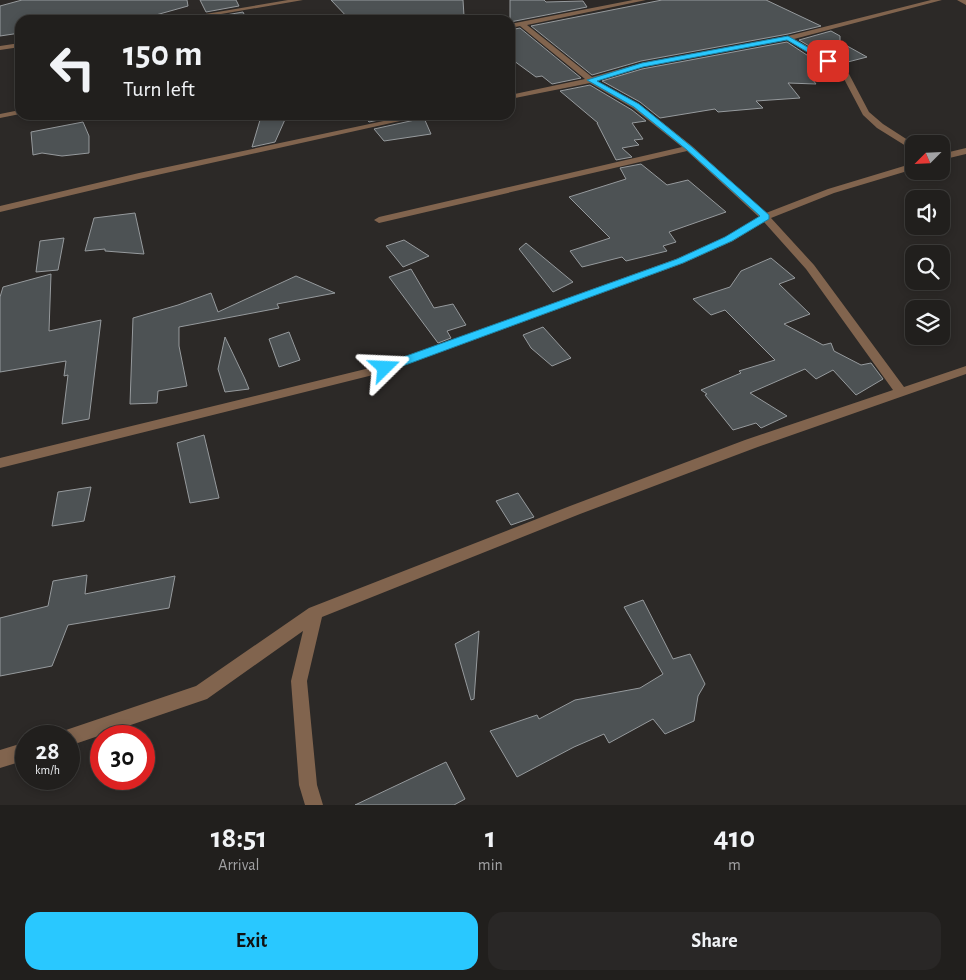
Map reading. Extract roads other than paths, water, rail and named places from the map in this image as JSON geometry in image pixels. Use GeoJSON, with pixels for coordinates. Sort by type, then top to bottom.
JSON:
{"type":"FeatureCollection","features":[{"type":"Feature","properties":{"kind":"street"},"geometry":{"type":"LineString","coordinates":[[244,0],[252,11]]}},
{"type":"Feature","properties":{"kind":"street"},"geometry":{"type":"LineString","coordinates":[[217,15],[252,11],[300,0]]}},
{"type":"Feature","properties":{"kind":"street"},"geometry":{"type":"LineString","coordinates":[[515,25],[643,0]]}},
{"type":"Feature","properties":{"kind":"street"},"geometry":{"type":"LineString","coordinates":[[515,96],[591,80],[642,65],[788,38],[939,0]]}},
{"type":"Feature","properties":{"kind":"street"},"geometry":{"type":"LineString","coordinates":[[960,0],[966,2]]}},
{"type":"Feature","properties":{"kind":"street"},"geometry":{"type":"LineString","coordinates":[[522,24],[591,80],[636,106],[689,148],[765,217],[810,267],[902,393]]}},
{"type":"Feature","properties":{"kind":"street"},"geometry":{"type":"LineString","coordinates":[[788,38],[828,61],[846,76],[866,113],[880,126],[905,142]]}},
{"type":"Feature","properties":{"kind":"street"},"geometry":{"type":"LineString","coordinates":[[0,48],[15,46]]}},
{"type":"Feature","properties":{"kind":"street"},"geometry":{"type":"LineString","coordinates":[[0,116],[15,113]]}},
{"type":"Feature","properties":{"kind":"street"},"geometry":{"type":"LineString","coordinates":[[0,209],[139,176],[400,120]]}},
{"type":"Feature","properties":{"kind":"street"},"geometry":{"type":"LineString","coordinates":[[379,220],[689,148]]}},
{"type":"Feature","properties":{"kind":"street"},"geometry":{"type":"LineString","coordinates":[[950,154],[966,150]]}},
{"type":"Feature","properties":{"kind":"street"},"geometry":{"type":"LineString","coordinates":[[0,463],[385,368],[680,261],[728,239],[765,217],[831,191],[905,169]]}},
{"type":"Feature","properties":{"kind":"street"},"geometry":{"type":"LineString","coordinates":[[80,733],[200,693],[314,613],[575,510],[750,444],[966,370]]}},
{"type":"Feature","properties":{"kind":"street"},"geometry":{"type":"LineString","coordinates":[[314,613],[299,681],[308,785],[314,805]]}},
{"type":"Feature","properties":{"kind":"street"},"geometry":{"type":"LineString","coordinates":[[0,759],[15,754]]}}]}
